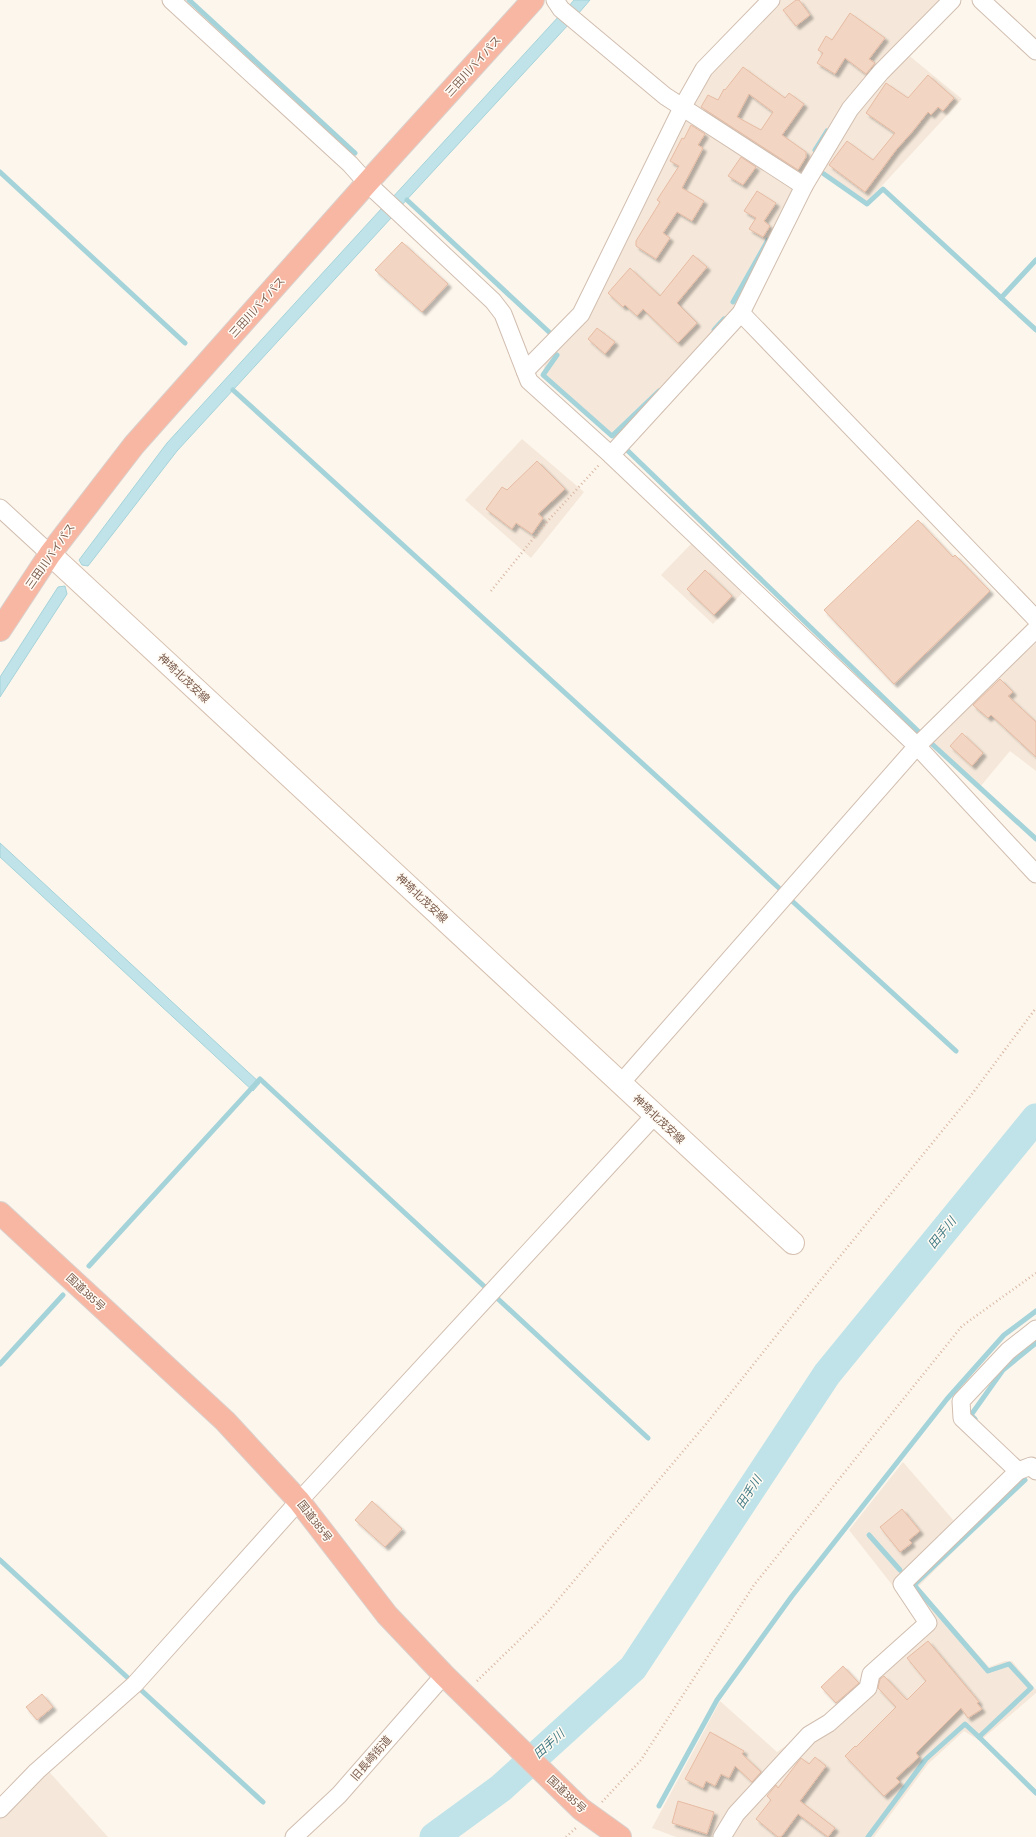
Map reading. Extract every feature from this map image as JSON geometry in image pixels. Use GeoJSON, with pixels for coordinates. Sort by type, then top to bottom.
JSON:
{"type":"FeatureCollection","features":[{"type":"Feature","properties":{"kind":"highway","name":"三田川バイパス"},"geometry":{"type":"LineString","coordinates":[[0,630],[50,554],[134,445],[366,183],[534,0]]}},
{"type":"Feature","properties":{"kind":"highway","name":"国道385号"},"geometry":{"type":"LineString","coordinates":[[0,1213],[225,1421],[299,1501],[387,1615],[463,1695],[586,1812],[620,1837]]}},
{"type":"Feature","properties":{"kind":"main road","name":"神埼北茂安線"},"geometry":{"type":"LineString","coordinates":[[50,554],[793,1243]]}},
{"type":"Feature","properties":{"kind":"street"},"geometry":{"type":"LineString","coordinates":[[170,0],[350,164],[366,183],[493,301],[503,314],[529,381],[611,455],[917,746],[1036,874]]}},
{"type":"Feature","properties":{"kind":"street"},"geometry":{"type":"LineString","coordinates":[[555,0],[561,9],[665,96],[683,106],[804,186]]}},
{"type":"Feature","properties":{"kind":"street"},"geometry":{"type":"LineString","coordinates":[[525,371],[581,314],[683,106],[704,69],[771,0]]}},
{"type":"Feature","properties":{"kind":"street"},"geometry":{"type":"LineString","coordinates":[[611,455],[741,313],[804,186],[850,110],[881,72],[952,0]]}},
{"type":"Feature","properties":{"kind":"street"},"geometry":{"type":"LineString","coordinates":[[981,0],[1036,51]]}},
{"type":"Feature","properties":{"kind":"street"},"geometry":{"type":"LineString","coordinates":[[741,313],[1036,619]]}},
{"type":"Feature","properties":{"kind":"street"},"geometry":{"type":"LineString","coordinates":[[0,508],[50,554]]}},
{"type":"Feature","properties":{"kind":"street"},"geometry":{"type":"LineString","coordinates":[[621,1083],[917,746],[1036,629]]}},
{"type":"Feature","properties":{"kind":"street"},"geometry":{"type":"LineString","coordinates":[[0,1809],[37,1771],[135,1684],[299,1501],[655,1115]]}},
{"type":"Feature","properties":{"kind":"street"},"geometry":{"type":"LineString","coordinates":[[1018,1471],[962,1418],[961,1401],[1008,1351],[1036,1329]]}},
{"type":"Feature","properties":{"kind":"street"},"geometry":{"type":"LineString","coordinates":[[722,1837],[736,1814],[809,1735],[829,1724],[868,1688],[871,1674],[928,1623],[902,1584],[1018,1471],[1031,1466],[1036,1471]]}},
{"type":"Feature","properties":{"kind":"street","name":"旧長崎街道"},"geometry":{"type":"LineString","coordinates":[[294,1837],[338,1795],[444,1675]]}},
{"type":"Feature","properties":{"kind":"path"},"geometry":{"type":"LineString","coordinates":[[491,591],[545,524],[604,460],[611,455]]}},
{"type":"Feature","properties":{"kind":"path"},"geometry":{"type":"LineString","coordinates":[[463,1695],[546,1614],[701,1430],[969,1098],[1036,1008]]}},
{"type":"Feature","properties":{"kind":"path"},"geometry":{"type":"LineString","coordinates":[[566,1837],[586,1812],[641,1760],[754,1585],[962,1326],[1036,1273]]}},
{"type":"Feature","properties":{"kind":"shaded area"},"geometry":{"type":"Polygon","coordinates":[[[761,0],[961,0],[906,53],[962,99],[867,202],[822,171],[739,325],[626,447],[543,372],[553,331],[581,302],[676,111],[761,0]]]}},
{"type":"Feature","properties":{"kind":"shaded area"},"geometry":{"type":"Polygon","coordinates":[[[522,439],[584,492],[531,558],[465,500],[522,439]]]}},
{"type":"Feature","properties":{"kind":"shaded area"},"geometry":{"type":"Polygon","coordinates":[[[693,542],[744,591],[713,624],[661,575],[693,542]]]}},
{"type":"Feature","properties":{"kind":"shaded area"},"geometry":{"type":"Polygon","coordinates":[[[1036,615],[1036,771],[1010,751],[980,787],[922,732],[1036,615]]]}},
{"type":"Feature","properties":{"kind":"shaded area"},"geometry":{"type":"Polygon","coordinates":[[[903,1462],[968,1537],[918,1587],[989,1667],[1005,1661],[1012,1661],[1036,1690],[1036,1693],[980,1741],[964,1731],[928,1764],[874,1837],[676,1837],[652,1828],[720,1701],[777,1752],[861,1692],[922,1623],[849,1530],[903,1462]]]}},
{"type":"Feature","properties":{"kind":"shaded area"},"geometry":{"type":"Polygon","coordinates":[[[42,1764],[108,1837],[0,1837],[0,1806],[42,1764]]]}},
{"type":"Feature","properties":{"kind":"water"},"geometry":{"type":"Polygon","coordinates":[[[574,0],[590,0],[578,14],[569,6],[574,0]]]}},
{"type":"Feature","properties":{"kind":"water"},"geometry":{"type":"Polygon","coordinates":[[[560,15],[569,24],[401,206],[392,198],[560,15]]]}},
{"type":"Feature","properties":{"kind":"water"},"geometry":{"type":"Polygon","coordinates":[[[382,208],[392,217],[177,451],[88,566],[82,565],[79,560],[167,443],[382,208]]]}},
{"type":"Feature","properties":{"kind":"water"},"geometry":{"type":"Polygon","coordinates":[[[65,586],[67,594],[0,697],[0,677],[58,587],[65,586]]]}},
{"type":"Feature","properties":{"kind":"water"},"geometry":{"type":"Polygon","coordinates":[[[0,843],[260,1083],[253,1091],[0,857],[0,843]]]}},
{"type":"Feature","properties":{"kind":"building"},"geometry":{"type":"Polygon","coordinates":[[[796,0],[799,0],[810,15],[796,26],[783,10],[796,0]]]}},
{"type":"Feature","properties":{"kind":"building"},"geometry":{"type":"Polygon","coordinates":[[[850,13],[885,38],[869,59],[875,63],[866,74],[845,58],[835,74],[817,63],[823,53],[818,50],[826,36],[832,40],[850,13]]]}},
{"type":"Feature","properties":{"kind":"building"},"geometry":{"type":"Polygon","coordinates":[[[743,67],[785,98],[789,93],[804,104],[782,135],[806,152],[806,157],[798,170],[701,107],[708,95],[718,100],[724,89],[725,90],[743,67]],[[749,94],[737,117],[761,130],[773,112],[749,94]]]}},
{"type":"Feature","properties":{"kind":"building"},"geometry":{"type":"Polygon","coordinates":[[[928,75],[954,98],[943,111],[938,107],[931,115],[928,112],[896,150],[865,192],[829,165],[847,141],[873,160],[895,133],[866,113],[886,83],[908,98],[928,75]]]}},
{"type":"Feature","properties":{"kind":"building"},"geometry":{"type":"Polygon","coordinates":[[[691,125],[705,134],[698,145],[703,148],[682,188],[704,201],[692,221],[677,212],[663,233],[670,238],[656,259],[636,246],[636,241],[660,202],[657,200],[679,166],[670,161],[682,138],[684,139],[691,125]]]}},
{"type":"Feature","properties":{"kind":"building"},"geometry":{"type":"Polygon","coordinates":[[[741,157],[756,167],[743,185],[728,176],[741,157]]]}},
{"type":"Feature","properties":{"kind":"building"},"geometry":{"type":"Polygon","coordinates":[[[757,191],[776,203],[764,221],[770,226],[763,237],[749,229],[756,218],[744,211],[757,191]]]}},
{"type":"Feature","properties":{"kind":"building"},"geometry":{"type":"Polygon","coordinates":[[[402,242],[448,284],[422,312],[375,270],[402,242]]]}},
{"type":"Feature","properties":{"kind":"building"},"geometry":{"type":"Polygon","coordinates":[[[693,255],[707,267],[677,303],[697,323],[678,343],[643,309],[637,316],[625,305],[623,307],[608,293],[630,268],[660,296],[693,255]]]}},
{"type":"Feature","properties":{"kind":"building"},"geometry":{"type":"Polygon","coordinates":[[[597,328],[615,342],[605,354],[588,339],[597,328]]]}},
{"type":"Feature","properties":{"kind":"building"},"geometry":{"type":"Polygon","coordinates":[[[537,461],[565,489],[538,514],[543,518],[532,534],[516,523],[512,529],[486,509],[502,487],[507,490],[537,461]]]}},
{"type":"Feature","properties":{"kind":"building"},"geometry":{"type":"Polygon","coordinates":[[[918,520],[953,557],[955,555],[990,591],[894,684],[824,610],[918,520]]]}},
{"type":"Feature","properties":{"kind":"building"},"geometry":{"type":"Polygon","coordinates":[[[705,570],[732,596],[714,615],[687,589],[705,570]]]}},
{"type":"Feature","properties":{"kind":"building"},"geometry":{"type":"Polygon","coordinates":[[[1000,679],[1013,692],[1008,696],[1036,722],[1036,757],[991,715],[988,718],[973,705],[1000,679]]]}},
{"type":"Feature","properties":{"kind":"building"},"geometry":{"type":"Polygon","coordinates":[[[962,733],[983,753],[972,766],[950,746],[962,733]]]}},
{"type":"Feature","properties":{"kind":"building"},"geometry":{"type":"Polygon","coordinates":[[[372,1501],[402,1529],[385,1547],[355,1520],[372,1501]]]}},
{"type":"Feature","properties":{"kind":"building"},"geometry":{"type":"Polygon","coordinates":[[[902,1509],[920,1531],[909,1540],[912,1543],[900,1552],[880,1527],[902,1509]]]}},
{"type":"Feature","properties":{"kind":"building"},"geometry":{"type":"Polygon","coordinates":[[[928,1641],[979,1702],[977,1703],[982,1709],[968,1718],[961,1708],[916,1753],[919,1757],[896,1778],[900,1782],[884,1796],[845,1756],[896,1707],[878,1688],[880,1679],[884,1676],[907,1700],[926,1681],[907,1658],[928,1641]]]}},
{"type":"Feature","properties":{"kind":"building"},"geometry":{"type":"Polygon","coordinates":[[[843,1666],[859,1683],[836,1703],[821,1687],[843,1666]]]}},
{"type":"Feature","properties":{"kind":"building"},"geometry":{"type":"Polygon","coordinates":[[[42,1694],[53,1707],[37,1720],[26,1707],[42,1694]]]}},
{"type":"Feature","properties":{"kind":"building"},"geometry":{"type":"Polygon","coordinates":[[[710,1732],[744,1751],[742,1754],[761,1772],[752,1782],[735,1766],[729,1778],[721,1774],[715,1786],[706,1781],[703,1788],[685,1779],[710,1732]]]}},
{"type":"Feature","properties":{"kind":"building"},"geometry":{"type":"Polygon","coordinates":[[[815,1757],[826,1766],[800,1801],[835,1828],[828,1837],[798,1814],[781,1837],[778,1837],[756,1819],[771,1800],[767,1796],[776,1785],[778,1788],[801,1758],[809,1764],[815,1757]]]}},
{"type":"Feature","properties":{"kind":"building"},"geometry":{"type":"Polygon","coordinates":[[[678,1801],[714,1812],[707,1834],[672,1823],[678,1801]]]}},
{"type":"Feature","properties":{"kind":"waterway"},"geometry":{"type":"LineString","coordinates":[[189,0],[355,153]]}},
{"type":"Feature","properties":{"kind":"waterway"},"geometry":{"type":"LineString","coordinates":[[815,150],[827,131]]}},
{"type":"Feature","properties":{"kind":"waterway"},"geometry":{"type":"LineString","coordinates":[[0,172],[185,343]]}},
{"type":"Feature","properties":{"kind":"waterway"},"geometry":{"type":"LineString","coordinates":[[824,174],[867,204],[883,189],[1036,330]]}},
{"type":"Feature","properties":{"kind":"waterway"},"geometry":{"type":"LineString","coordinates":[[407,200],[549,332]]}},
{"type":"Feature","properties":{"kind":"waterway"},"geometry":{"type":"LineString","coordinates":[[733,302],[768,240]]}},
{"type":"Feature","properties":{"kind":"waterway"},"geometry":{"type":"LineString","coordinates":[[1001,298],[1036,260]]}},
{"type":"Feature","properties":{"kind":"waterway"},"geometry":{"type":"LineString","coordinates":[[714,330],[724,319]]}},
{"type":"Feature","properties":{"kind":"waterway"},"geometry":{"type":"LineString","coordinates":[[557,355],[543,375],[612,436],[659,391]]}},
{"type":"Feature","properties":{"kind":"waterway"},"geometry":{"type":"LineString","coordinates":[[233,390],[780,889]]}},
{"type":"Feature","properties":{"kind":"waterway"},"geometry":{"type":"LineString","coordinates":[[627,450],[919,732]]}},
{"type":"Feature","properties":{"kind":"waterway"},"geometry":{"type":"LineString","coordinates":[[932,744],[1036,839]]}},
{"type":"Feature","properties":{"kind":"waterway"},"geometry":{"type":"LineString","coordinates":[[791,900],[956,1051]]}},
{"type":"Feature","properties":{"kind":"waterway"},"geometry":{"type":"LineString","coordinates":[[89,1266],[260,1079],[486,1288]]}},
{"type":"Feature","properties":{"kind":"waterway","name":"田手川"},"geometry":{"type":"LineString","coordinates":[[434,1837],[501,1788],[633,1668],[827,1374],[1036,1118]]}},
{"type":"Feature","properties":{"kind":"waterway"},"geometry":{"type":"LineString","coordinates":[[0,1364],[63,1295]]}},
{"type":"Feature","properties":{"kind":"waterway"},"geometry":{"type":"LineString","coordinates":[[497,1298],[648,1438]]}},
{"type":"Feature","properties":{"kind":"waterway"},"geometry":{"type":"LineString","coordinates":[[659,1806],[717,1700],[792,1596],[947,1399],[1004,1335],[1036,1311]]}},
{"type":"Feature","properties":{"kind":"waterway"},"geometry":{"type":"LineString","coordinates":[[975,1419],[971,1415],[1003,1370],[1036,1343]]}},
{"type":"Feature","properties":{"kind":"waterway"},"geometry":{"type":"LineString","coordinates":[[979,1737],[1031,1688],[1009,1664],[988,1671],[914,1585],[1025,1480]]}},
{"type":"Feature","properties":{"kind":"waterway"},"geometry":{"type":"LineString","coordinates":[[869,1535],[900,1570]]}},
{"type":"Feature","properties":{"kind":"waterway"},"geometry":{"type":"LineString","coordinates":[[0,1560],[128,1678]]}},
{"type":"Feature","properties":{"kind":"waterway"},"geometry":{"type":"LineString","coordinates":[[141,1690],[263,1802]]}},
{"type":"Feature","properties":{"kind":"waterway"},"geometry":{"type":"LineString","coordinates":[[868,1837],[926,1759],[965,1724],[1036,1793]]}}]}
